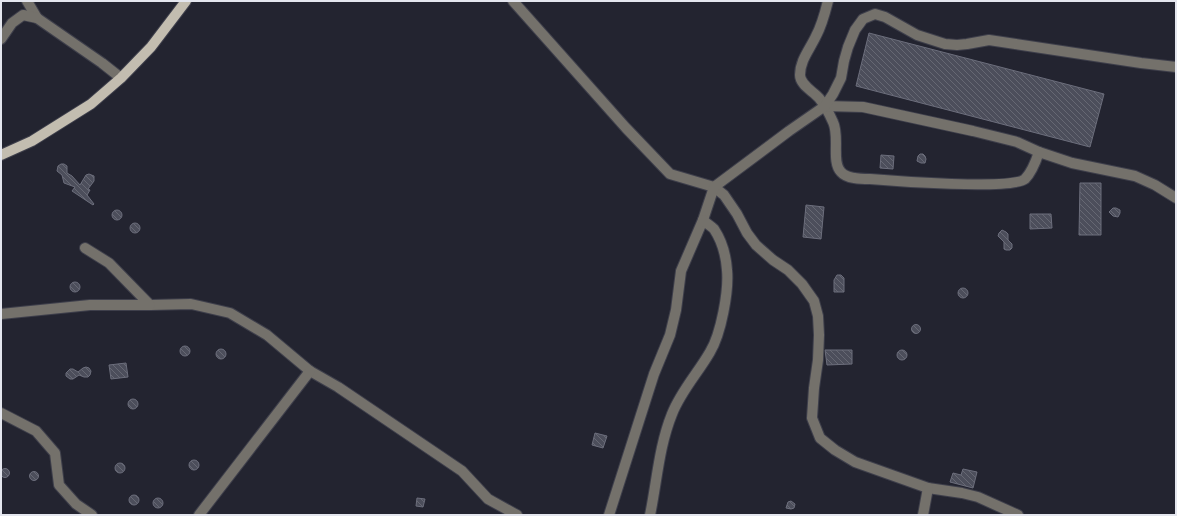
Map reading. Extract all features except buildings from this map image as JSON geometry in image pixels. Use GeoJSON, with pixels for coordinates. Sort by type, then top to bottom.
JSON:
{"type":"FeatureCollection","features":[{"type":"Feature","properties":{"kind":"main road"},"geometry":{"type":"LineString","coordinates":[[1,155],[32,141],[92,104],[121,78],[151,47],[186,1]]}},
{"type":"Feature","properties":{"kind":"street"},"geometry":{"type":"LineString","coordinates":[[27,1],[37,18]]}},
{"type":"Feature","properties":{"kind":"street"},"geometry":{"type":"LineString","coordinates":[[514,1],[626,128],[670,174],[714,187],[724,195],[756,245],[773,260],[788,270],[802,284],[814,301],[818,316],[819,335],[812,418],[820,438],[855,462],[928,488],[978,497],[1018,515]]}},
{"type":"Feature","properties":{"kind":"street"},"geometry":{"type":"LineString","coordinates":[[828,1],[822,25],[801,66],[800,77],[803,84],[819,98],[825,106],[834,124],[837,138],[837,163],[839,171],[844,175],[854,178],[975,184],[1018,182],[1024,179],[1029,173],[1039,152]]}},
{"type":"Feature","properties":{"kind":"street"},"geometry":{"type":"LineString","coordinates":[[609,515],[654,374],[670,335],[676,310],[681,271],[714,187],[825,106],[841,78],[848,47],[855,30],[863,19],[875,14],[885,17],[917,35],[945,44],[957,45],[989,40],[1176,67]]}},
{"type":"Feature","properties":{"kind":"street"},"geometry":{"type":"LineString","coordinates":[[1,39],[12,23],[23,15],[37,18],[121,78]]}},
{"type":"Feature","properties":{"kind":"street"},"geometry":{"type":"LineString","coordinates":[[825,106],[863,107],[1017,142],[1039,152],[1072,163],[1135,176],[1155,185],[1176,198]]}},
{"type":"Feature","properties":{"kind":"street"},"geometry":{"type":"LineString","coordinates":[[650,515],[666,430],[677,403],[715,343],[725,302],[727,271],[724,250],[713,228],[702,220]]}},
{"type":"Feature","properties":{"kind":"street"},"geometry":{"type":"LineString","coordinates":[[85,248],[109,263],[150,305]]}},
{"type":"Feature","properties":{"kind":"street"},"geometry":{"type":"LineString","coordinates":[[1,314],[90,305],[191,304],[230,313],[267,336],[310,371],[338,387],[462,471],[488,499],[517,515]]}},
{"type":"Feature","properties":{"kind":"street"},"geometry":{"type":"LineString","coordinates":[[200,515],[310,371]]}},
{"type":"Feature","properties":{"kind":"street"},"geometry":{"type":"LineString","coordinates":[[1,413],[36,431],[55,452],[59,485],[76,504],[92,515]]}},
{"type":"Feature","properties":{"kind":"street"},"geometry":{"type":"LineString","coordinates":[[923,515],[928,488]]}}]}
